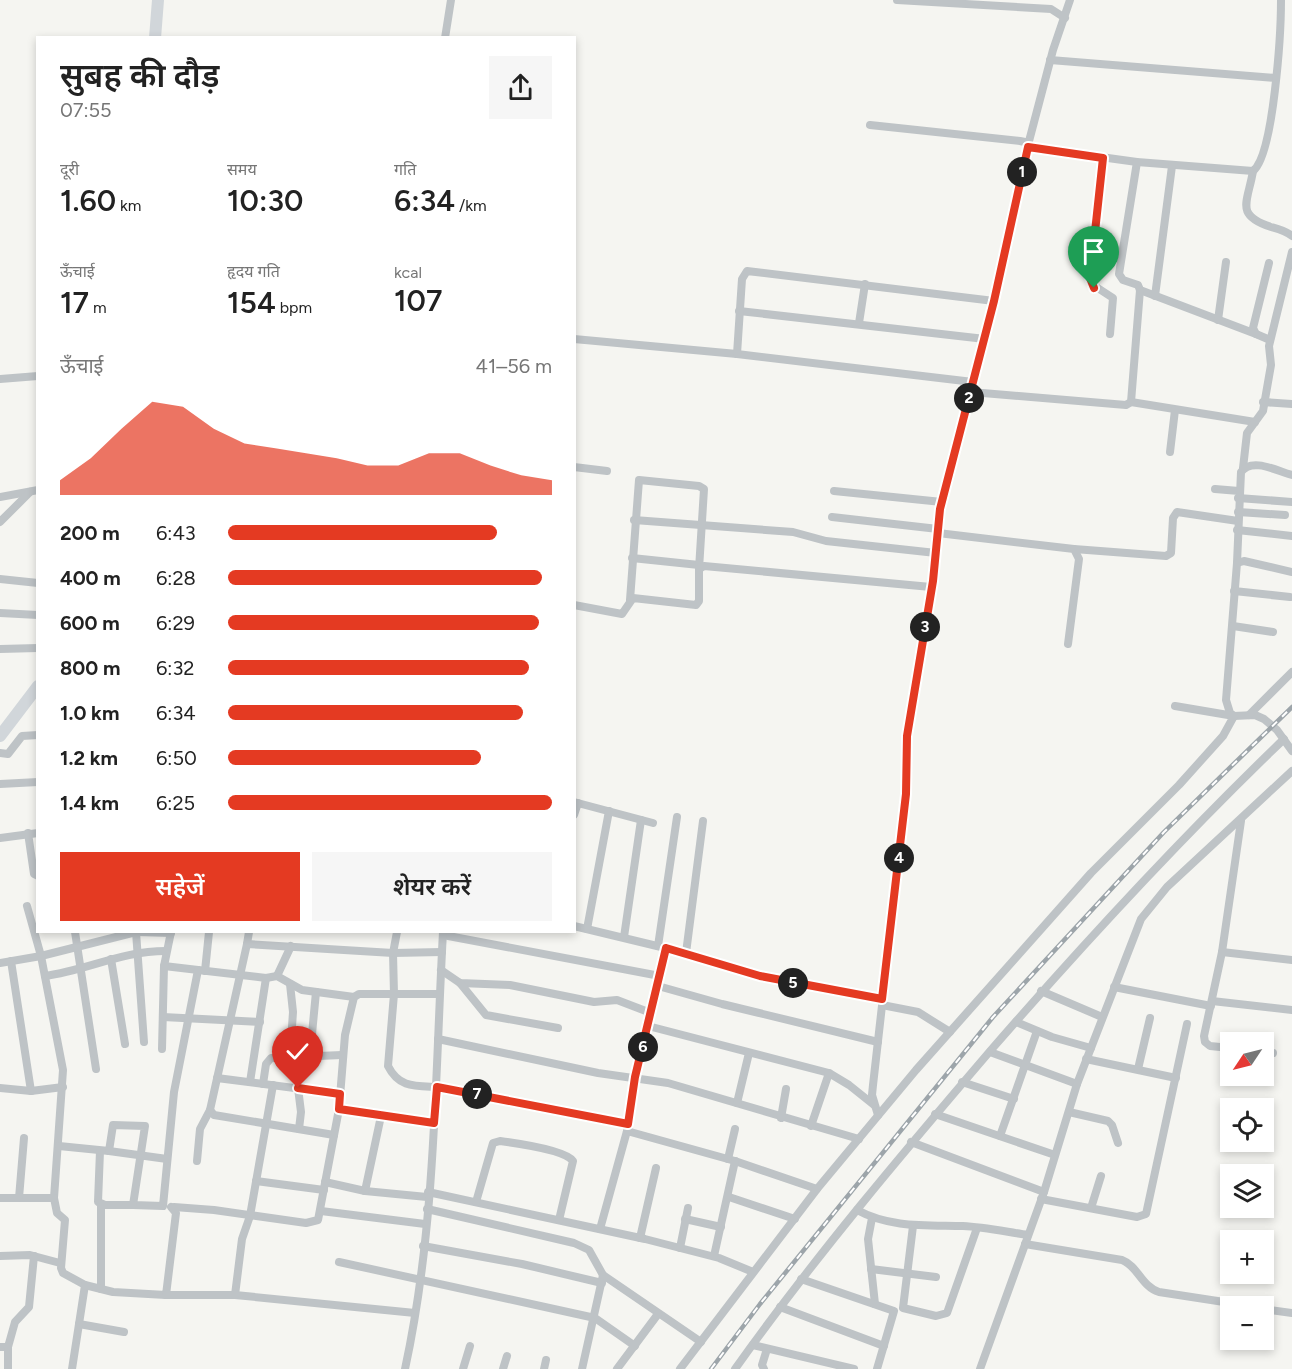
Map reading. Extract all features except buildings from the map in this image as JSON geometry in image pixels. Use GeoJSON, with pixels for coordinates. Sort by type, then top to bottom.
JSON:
{"type":"FeatureCollection","features":[{"type":"Feature","properties":{"kind":"highway"},"geometry":{"type":"LineString","coordinates":[[155,36],[158,0]]}},
{"type":"Feature","properties":{"kind":"highway"},"geometry":{"type":"LineString","coordinates":[[3,729],[36,688]]}},
{"type":"Feature","properties":{"kind":"street"},"geometry":{"type":"LineString","coordinates":[[445,36],[451,0]]}},
{"type":"Feature","properties":{"kind":"street"},"geometry":{"type":"LineString","coordinates":[[897,0],[1051,9],[1065,18]]}},
{"type":"Feature","properties":{"kind":"street"},"geometry":{"type":"LineString","coordinates":[[878,1115],[872,1095],[906,794],[907,736],[932,586],[942,502],[985,339],[1028,146],[1050,60],[1070,0]]}},
{"type":"Feature","properties":{"kind":"street"},"geometry":{"type":"LineString","coordinates":[[1281,0],[1270,127],[1260,162],[1253,171],[1246,207],[1248,216],[1255,222],[1292,236]]}},
{"type":"Feature","properties":{"kind":"street"},"geometry":{"type":"LineString","coordinates":[[1050,60],[1275,78]]}},
{"type":"Feature","properties":{"kind":"street"},"geometry":{"type":"LineString","coordinates":[[870,126],[1020,141],[1028,146],[1137,162],[1253,171]]}},
{"type":"Feature","properties":{"kind":"street"},"geometry":{"type":"LineString","coordinates":[[1103,158],[1090,283],[1113,298],[1110,334]]}},
{"type":"Feature","properties":{"kind":"street"},"geometry":{"type":"LineString","coordinates":[[1131,402],[1140,290],[1138,285],[1121,279],[1119,274],[1137,162]]}},
{"type":"Feature","properties":{"kind":"street"},"geometry":{"type":"LineString","coordinates":[[1155,296],[1172,166]]}},
{"type":"Feature","properties":{"kind":"street"},"geometry":{"type":"LineString","coordinates":[[1234,716],[1230,713],[1226,700],[1237,563],[1239,494],[1247,433],[1262,414],[1270,374],[1270,340],[1292,252]]}},
{"type":"Feature","properties":{"kind":"street"},"geometry":{"type":"LineString","coordinates":[[1218,320],[1226,262]]}},
{"type":"Feature","properties":{"kind":"street"},"geometry":{"type":"LineString","coordinates":[[1256,334],[1253,328],[1269,263]]}},
{"type":"Feature","properties":{"kind":"street"},"geometry":{"type":"LineString","coordinates":[[737,354],[742,279],[747,271],[994,301]]}},
{"type":"Feature","properties":{"kind":"street"},"geometry":{"type":"LineString","coordinates":[[859,323],[866,284]]}},
{"type":"Feature","properties":{"kind":"street"},"geometry":{"type":"LineString","coordinates":[[1140,290],[1270,340]]}},
{"type":"Feature","properties":{"kind":"street"},"geometry":{"type":"LineString","coordinates":[[740,311],[985,339]]}},
{"type":"Feature","properties":{"kind":"street"},"geometry":{"type":"LineString","coordinates":[[576,339],[737,354],[973,382]]}},
{"type":"Feature","properties":{"kind":"street"},"geometry":{"type":"LineString","coordinates":[[0,379],[36,376]]}},
{"type":"Feature","properties":{"kind":"street"},"geometry":{"type":"LineString","coordinates":[[971,392],[1126,405],[1131,402],[1255,422]]}},
{"type":"Feature","properties":{"kind":"street"},"geometry":{"type":"LineString","coordinates":[[1263,402],[1292,404]]}},
{"type":"Feature","properties":{"kind":"street"},"geometry":{"type":"LineString","coordinates":[[1170,452],[1175,410]]}},
{"type":"Feature","properties":{"kind":"street"},"geometry":{"type":"LineString","coordinates":[[1244,468],[1255,465],[1292,475]]}},
{"type":"Feature","properties":{"kind":"street"},"geometry":{"type":"LineString","coordinates":[[576,466],[607,471]]}},
{"type":"Feature","properties":{"kind":"street"},"geometry":{"type":"LineString","coordinates":[[576,605],[622,614],[626,611],[630,600],[637,483],[642,479],[702,486],[705,492],[699,567],[699,601],[696,606],[635,598],[630,600]]}},
{"type":"Feature","properties":{"kind":"street"},"geometry":{"type":"LineString","coordinates":[[1215,489],[1292,502]]}},
{"type":"Feature","properties":{"kind":"street"},"geometry":{"type":"LineString","coordinates":[[0,497],[34,491]]}},
{"type":"Feature","properties":{"kind":"street"},"geometry":{"type":"LineString","coordinates":[[0,522],[34,491]]}},
{"type":"Feature","properties":{"kind":"street"},"geometry":{"type":"LineString","coordinates":[[834,491],[942,502]]}},
{"type":"Feature","properties":{"kind":"street"},"geometry":{"type":"LineString","coordinates":[[832,517],[1074,549],[1166,556],[1171,553],[1173,518],[1177,512],[1237,521],[1292,536]]}},
{"type":"Feature","properties":{"kind":"street"},"geometry":{"type":"LineString","coordinates":[[1237,521],[1285,515]]}},
{"type":"Feature","properties":{"kind":"street"},"geometry":{"type":"LineString","coordinates":[[634,520],[793,532],[826,541],[936,553]]}},
{"type":"Feature","properties":{"kind":"street"},"geometry":{"type":"LineString","coordinates":[[1068,644],[1079,559],[1074,549]]}},
{"type":"Feature","properties":{"kind":"street"},"geometry":{"type":"LineString","coordinates":[[632,558],[699,567],[932,586]]}},
{"type":"Feature","properties":{"kind":"street"},"geometry":{"type":"LineString","coordinates":[[1237,563],[1244,561],[1292,572]]}},
{"type":"Feature","properties":{"kind":"street"},"geometry":{"type":"LineString","coordinates":[[0,579],[36,583]]}},
{"type":"Feature","properties":{"kind":"street"},"geometry":{"type":"LineString","coordinates":[[1234,591],[1290,597]]}},
{"type":"Feature","properties":{"kind":"street"},"geometry":{"type":"LineString","coordinates":[[0,613],[36,615]]}},
{"type":"Feature","properties":{"kind":"street"},"geometry":{"type":"LineString","coordinates":[[1233,626],[1273,632]]}},
{"type":"Feature","properties":{"kind":"street"},"geometry":{"type":"LineString","coordinates":[[0,649],[36,648]]}},
{"type":"Feature","properties":{"kind":"street"},"geometry":{"type":"LineString","coordinates":[[1249,715],[1292,672]]}},
{"type":"Feature","properties":{"kind":"street"},"geometry":{"type":"LineString","coordinates":[[1175,706],[1264,719],[1284,739],[1292,751]]}},
{"type":"Feature","properties":{"kind":"street"},"geometry":{"type":"LineString","coordinates":[[680,1369],[817,1189],[878,1115],[1091,873],[1179,785],[1222,735],[1234,716]]}},
{"type":"Feature","properties":{"kind":"street"},"geometry":{"type":"LineString","coordinates":[[2,754],[8,754],[20,737],[36,735]]}},
{"type":"Feature","properties":{"kind":"street"},"geometry":{"type":"LineString","coordinates":[[735,1369],[801,1279],[911,1142],[1041,991],[1181,840],[1284,739]]}},
{"type":"Feature","properties":{"kind":"street"},"geometry":{"type":"LineString","coordinates":[[980,1369],[1043,1196],[1077,1084],[1138,926],[1148,909],[1167,887],[1292,771]]}},
{"type":"Feature","properties":{"kind":"street"},"geometry":{"type":"LineString","coordinates":[[0,784],[36,782]]}},
{"type":"Feature","properties":{"kind":"street"},"geometry":{"type":"LineString","coordinates":[[576,802],[653,823]]}},
{"type":"Feature","properties":{"kind":"street"},"geometry":{"type":"LineString","coordinates":[[587,929],[609,811]]}},
{"type":"Feature","properties":{"kind":"street"},"geometry":{"type":"LineString","coordinates":[[600,1229],[627,1128],[635,1077],[659,981],[677,817]]}},
{"type":"Feature","properties":{"kind":"street"},"geometry":{"type":"LineString","coordinates":[[624,937],[641,820]]}},
{"type":"Feature","properties":{"kind":"street"},"geometry":{"type":"LineString","coordinates":[[686,953],[703,820]]}},
{"type":"Feature","properties":{"kind":"street"},"geometry":{"type":"LineString","coordinates":[[1220,1047],[1210,1046],[1205,1042],[1222,952],[1240,821]]}},
{"type":"Feature","properties":{"kind":"street"},"geometry":{"type":"LineString","coordinates":[[28,833],[32,868],[36,875]]}},
{"type":"Feature","properties":{"kind":"street"},"geometry":{"type":"LineString","coordinates":[[0,838],[36,833]]}},
{"type":"Feature","properties":{"kind":"street"},"geometry":{"type":"LineString","coordinates":[[27,906],[41,956],[63,1070],[54,1198],[57,1213],[65,1220],[60,1263],[63,1273],[85,1285],[101,1289],[166,1295],[235,1295],[415,1313]]}},
{"type":"Feature","properties":{"kind":"street"},"geometry":{"type":"LineString","coordinates":[[576,926],[686,953],[760,976],[918,1012],[950,1032]]}},
{"type":"Feature","properties":{"kind":"street"},"geometry":{"type":"LineString","coordinates":[[75,933],[83,969],[96,1069]]}},
{"type":"Feature","properties":{"kind":"street"},"geometry":{"type":"LineString","coordinates":[[0,963],[41,956],[132,933]]}},
{"type":"Feature","properties":{"kind":"street"},"geometry":{"type":"LineString","coordinates":[[136,933],[144,1042]]}},
{"type":"Feature","properties":{"kind":"street"},"geometry":{"type":"LineString","coordinates":[[162,1049],[164,966],[171,933]]}},
{"type":"Feature","properties":{"kind":"street"},"geometry":{"type":"LineString","coordinates":[[162,1206],[174,1092],[209,933]]}},
{"type":"Feature","properties":{"kind":"street"},"geometry":{"type":"LineString","coordinates":[[197,1161],[200,1129],[210,1110],[249,933]]}},
{"type":"Feature","properties":{"kind":"street"},"geometry":{"type":"LineString","coordinates":[[397,933],[393,953],[394,994],[388,1066],[393,1076],[402,1084],[437,1087],[627,1128],[817,1189]]}},
{"type":"Feature","properties":{"kind":"street"},"geometry":{"type":"LineString","coordinates":[[405,1369],[421,1278],[437,1087],[443,933],[659,981],[722,1004],[878,1042]]}},
{"type":"Feature","properties":{"kind":"street"},"geometry":{"type":"LineString","coordinates":[[247,944],[393,953],[442,952]]}},
{"type":"Feature","properties":{"kind":"street"},"geometry":{"type":"LineString","coordinates":[[277,976],[291,946]]}},
{"type":"Feature","properties":{"kind":"street"},"geometry":{"type":"LineString","coordinates":[[45,976],[83,969],[138,951],[166,951]]}},
{"type":"Feature","properties":{"kind":"street"},"geometry":{"type":"LineString","coordinates":[[1222,952],[1292,960]]}},
{"type":"Feature","properties":{"kind":"street"},"geometry":{"type":"LineString","coordinates":[[111,959],[125,1044]]}},
{"type":"Feature","properties":{"kind":"street"},"geometry":{"type":"LineString","coordinates":[[11,961],[31,1091]]}},
{"type":"Feature","properties":{"kind":"street"},"geometry":{"type":"LineString","coordinates":[[164,966],[266,978],[277,976],[290,984],[316,992],[354,997],[359,994],[439,994]]}},
{"type":"Feature","properties":{"kind":"street"},"geometry":{"type":"LineString","coordinates":[[441,970],[460,983],[486,1015],[558,1028]]}},
{"type":"Feature","properties":{"kind":"street"},"geometry":{"type":"LineString","coordinates":[[250,1082],[266,978]]}},
{"type":"Feature","properties":{"kind":"street"},"geometry":{"type":"LineString","coordinates":[[460,983],[510,985],[594,1002],[617,1000],[651,1013]]}},
{"type":"Feature","properties":{"kind":"street"},"geometry":{"type":"LineString","coordinates":[[290,984],[292,1012],[290,1056]]}},
{"type":"Feature","properties":{"kind":"street"},"geometry":{"type":"LineString","coordinates":[[1114,987],[1211,1004],[1292,1010]]}},
{"type":"Feature","properties":{"kind":"street"},"geometry":{"type":"LineString","coordinates":[[1041,991],[1102,1017]]}},
{"type":"Feature","properties":{"kind":"street"},"geometry":{"type":"LineString","coordinates":[[310,1055],[316,992]]}},
{"type":"Feature","properties":{"kind":"street"},"geometry":{"type":"LineString","coordinates":[[101,1204],[214,1210],[313,1223],[321,1211],[339,1109],[342,1054],[354,997]]}},
{"type":"Feature","properties":{"kind":"street"},"geometry":{"type":"LineString","coordinates":[[164,1017],[260,1022]]}},
{"type":"Feature","properties":{"kind":"street"},"geometry":{"type":"LineString","coordinates":[[1138,1070],[1150,1018]]}},
{"type":"Feature","properties":{"kind":"street"},"geometry":{"type":"LineString","coordinates":[[1016,1022],[1091,1048]]}},
{"type":"Feature","properties":{"kind":"street"},"geometry":{"type":"LineString","coordinates":[[911,1142],[1043,1196],[1091,1209],[1137,1217],[1146,1214],[1187,1024]]}},
{"type":"Feature","properties":{"kind":"street"},"geometry":{"type":"LineString","coordinates":[[648,1026],[829,1073],[874,1105]]}},
{"type":"Feature","properties":{"kind":"street"},"geometry":{"type":"LineString","coordinates":[[1000,1136],[1037,1031]]}},
{"type":"Feature","properties":{"kind":"street"},"geometry":{"type":"LineString","coordinates":[[438,1039],[598,1073],[668,1083],[859,1139]]}},
{"type":"Feature","properties":{"kind":"street"},"geometry":{"type":"LineString","coordinates":[[990,1052],[1077,1084]]}},
{"type":"Feature","properties":{"kind":"street"},"geometry":{"type":"LineString","coordinates":[[737,1103],[749,1053]]}},
{"type":"Feature","properties":{"kind":"street"},"geometry":{"type":"LineString","coordinates":[[263,1084],[266,1064],[271,1058],[342,1054]]}},
{"type":"Feature","properties":{"kind":"street"},"geometry":{"type":"LineString","coordinates":[[1086,1059],[1176,1078]]}},
{"type":"Feature","properties":{"kind":"street"},"geometry":{"type":"LineString","coordinates":[[811,1126],[829,1073]]}},
{"type":"Feature","properties":{"kind":"street"},"geometry":{"type":"LineString","coordinates":[[217,1078],[340,1094]]}},
{"type":"Feature","properties":{"kind":"street"},"geometry":{"type":"LineString","coordinates":[[962,1082],[1014,1099]]}},
{"type":"Feature","properties":{"kind":"street"},"geometry":{"type":"LineString","coordinates":[[235,1295],[242,1239],[250,1216],[273,1085]]}},
{"type":"Feature","properties":{"kind":"street"},"geometry":{"type":"LineString","coordinates":[[0,1088],[31,1091],[63,1087]]}},
{"type":"Feature","properties":{"kind":"street"},"geometry":{"type":"LineString","coordinates":[[298,1088],[301,1112],[299,1129]]}},
{"type":"Feature","properties":{"kind":"street"},"geometry":{"type":"LineString","coordinates":[[781,1118],[786,1089]]}},
{"type":"Feature","properties":{"kind":"street"},"geometry":{"type":"LineString","coordinates":[[339,1109],[434,1123]]}},
{"type":"Feature","properties":{"kind":"street"},"geometry":{"type":"LineString","coordinates":[[210,1110],[214,1115],[334,1135]]}},
{"type":"Feature","properties":{"kind":"street"},"geometry":{"type":"LineString","coordinates":[[1069,1112],[1108,1121],[1112,1125],[1118,1143]]}},
{"type":"Feature","properties":{"kind":"street"},"geometry":{"type":"LineString","coordinates":[[935,1114],[1055,1155]]}},
{"type":"Feature","properties":{"kind":"street"},"geometry":{"type":"LineString","coordinates":[[365,1191],[381,1116]]}},
{"type":"Feature","properties":{"kind":"street"},"geometry":{"type":"LineString","coordinates":[[101,1289],[101,1204],[97,1185],[104,1151],[113,1125],[145,1126],[133,1205]]}},
{"type":"Feature","properties":{"kind":"street"},"geometry":{"type":"LineString","coordinates":[[714,1256],[729,1197],[735,1129]]}},
{"type":"Feature","properties":{"kind":"street"},"geometry":{"type":"LineString","coordinates":[[19,1198],[24,1138]]}},
{"type":"Feature","properties":{"kind":"street"},"geometry":{"type":"LineString","coordinates":[[476,1202],[493,1143],[500,1141],[525,1146],[569,1156],[573,1161],[559,1220]]}},
{"type":"Feature","properties":{"kind":"street"},"geometry":{"type":"LineString","coordinates":[[59,1146],[167,1159]]}},
{"type":"Feature","properties":{"kind":"street"},"geometry":{"type":"LineString","coordinates":[[640,1238],[656,1168]]}},
{"type":"Feature","properties":{"kind":"street"},"geometry":{"type":"LineString","coordinates":[[1091,1209],[1101,1176]]}},
{"type":"Feature","properties":{"kind":"street"},"geometry":{"type":"LineString","coordinates":[[256,1181],[428,1195],[476,1202],[714,1256],[753,1272]]}},
{"type":"Feature","properties":{"kind":"street"},"geometry":{"type":"LineString","coordinates":[[729,1197],[795,1219]]}},
{"type":"Feature","properties":{"kind":"street"},"geometry":{"type":"LineString","coordinates":[[0,1198],[54,1198]]}},
{"type":"Feature","properties":{"kind":"street"},"geometry":{"type":"LineString","coordinates":[[166,1295],[176,1213],[174,1207]]}},
{"type":"Feature","properties":{"kind":"street"},"geometry":{"type":"LineString","coordinates":[[680,1248],[688,1208]]}},
{"type":"Feature","properties":{"kind":"street"},"geometry":{"type":"LineString","coordinates":[[427,1209],[584,1246],[595,1256],[602,1279],[582,1369]]}},
{"type":"Feature","properties":{"kind":"street"},"geometry":{"type":"LineString","coordinates":[[857,1210],[872,1218],[912,1226],[977,1228],[1122,1260],[1130,1264],[1148,1286],[1159,1292],[1220,1301]]}},
{"type":"Feature","properties":{"kind":"street"},"geometry":{"type":"LineString","coordinates":[[321,1211],[425,1224]]}},
{"type":"Feature","properties":{"kind":"street"},"geometry":{"type":"LineString","coordinates":[[872,1218],[868,1235],[875,1305]]}},
{"type":"Feature","properties":{"kind":"street"},"geometry":{"type":"LineString","coordinates":[[685,1219],[721,1227]]}},
{"type":"Feature","properties":{"kind":"street"},"geometry":{"type":"LineString","coordinates":[[912,1226],[903,1308],[922,1314],[946,1315],[977,1228]]}},
{"type":"Feature","properties":{"kind":"street"},"geometry":{"type":"LineString","coordinates":[[423,1246],[602,1279],[700,1342]]}},
{"type":"Feature","properties":{"kind":"street"},"geometry":{"type":"LineString","coordinates":[[0,1256],[34,1256],[60,1263]]}},
{"type":"Feature","properties":{"kind":"street"},"geometry":{"type":"LineString","coordinates":[[8,1369],[4,1347],[15,1322],[29,1307],[34,1256]]}},
{"type":"Feature","properties":{"kind":"street"},"geometry":{"type":"LineString","coordinates":[[339,1262],[421,1278],[595,1318],[635,1346]]}},
{"type":"Feature","properties":{"kind":"street"},"geometry":{"type":"LineString","coordinates":[[871,1269],[936,1277]]}},
{"type":"Feature","properties":{"kind":"street"},"geometry":{"type":"LineString","coordinates":[[801,1279],[895,1313],[877,1369]]}},
{"type":"Feature","properties":{"kind":"street"},"geometry":{"type":"LineString","coordinates":[[72,1369],[85,1285]]}},
{"type":"Feature","properties":{"kind":"street"},"geometry":{"type":"LineString","coordinates":[[780,1307],[884,1346]]}},
{"type":"Feature","properties":{"kind":"street"},"geometry":{"type":"LineString","coordinates":[[1274,1311],[1292,1313]]}},
{"type":"Feature","properties":{"kind":"street"},"geometry":{"type":"LineString","coordinates":[[618,1369],[658,1314]]}},
{"type":"Feature","properties":{"kind":"street"},"geometry":{"type":"LineString","coordinates":[[79,1324],[124,1332]]}},
{"type":"Feature","properties":{"kind":"street"},"geometry":{"type":"LineString","coordinates":[[753,1345],[854,1369]]}},
{"type":"Feature","properties":{"kind":"street"},"geometry":{"type":"LineString","coordinates":[[463,1369],[470,1346]]}},
{"type":"Feature","properties":{"kind":"street"},"geometry":{"type":"LineString","coordinates":[[764,1369],[762,1365],[767,1349]]}},
{"type":"Feature","properties":{"kind":"street"},"geometry":{"type":"LineString","coordinates":[[503,1369],[507,1356]]}},
{"type":"Feature","properties":{"kind":"railway"},"geometry":{"type":"LineString","coordinates":[[711,1369],[760,1304],[993,1017],[1164,832],[1292,707]]}},
{"type":"Feature","properties":{"kind":"route"},"geometry":{"type":"LineString","coordinates":[[298,1088],[340,1094],[339,1109],[434,1123],[437,1087],[628,1124],[635,1077],[666,948],[694,955],[715,964],[781,981],[882,999],[906,794],[907,736],[933,581],[942,497],[994,301],[1028,147],[1103,158],[1090,278],[1090,283],[1094,288]]}}]}
